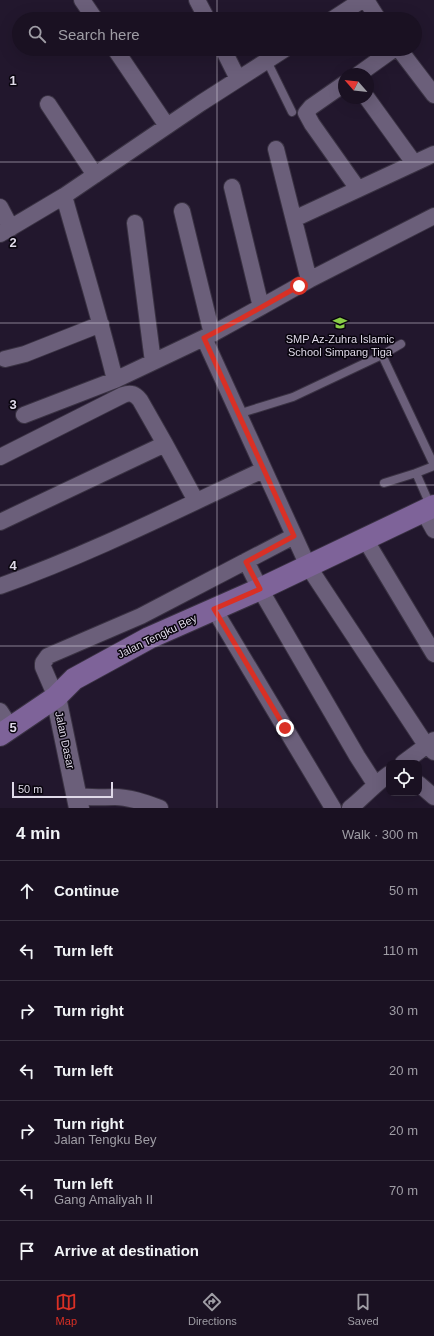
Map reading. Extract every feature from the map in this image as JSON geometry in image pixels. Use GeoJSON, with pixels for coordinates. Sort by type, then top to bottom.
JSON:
{"type":"FeatureCollection","features":[{"type":"Feature","properties":{"kind":"main road","name":"Jalan Tengku Bey"},"geometry":{"type":"LineString","coordinates":[[4,725],[56,696],[74,679],[148,638],[260,589],[365,539],[431,514]]}},
{"type":"Feature","properties":{"kind":"street"},"geometry":{"type":"LineString","coordinates":[[82,0],[90,12]]}},
{"type":"Feature","properties":{"kind":"street"},"geometry":{"type":"LineString","coordinates":[[197,0],[203,12]]}},
{"type":"Feature","properties":{"kind":"street"},"geometry":{"type":"LineString","coordinates":[[343,12],[362,0]]}},
{"type":"Feature","properties":{"kind":"street"},"geometry":{"type":"LineString","coordinates":[[366,0],[374,12]]}},
{"type":"Feature","properties":{"kind":"street"},"geometry":{"type":"LineString","coordinates":[[120,56],[167,126]]}},
{"type":"Feature","properties":{"kind":"street"},"geometry":{"type":"LineString","coordinates":[[226,56],[238,80]]}},
{"type":"Feature","properties":{"kind":"street"},"geometry":{"type":"LineString","coordinates":[[0,207],[6,231],[64,196],[167,126],[274,56]]}},
{"type":"Feature","properties":{"kind":"street"},"geometry":{"type":"LineString","coordinates":[[367,68],[384,56]]}},
{"type":"Feature","properties":{"kind":"street"},"geometry":{"type":"LineString","coordinates":[[404,56],[434,95]]}},
{"type":"Feature","properties":{"kind":"street"},"geometry":{"type":"LineString","coordinates":[[338,88],[311,107],[306,113],[312,124],[358,189]]}},
{"type":"Feature","properties":{"kind":"street"},"geometry":{"type":"LineString","coordinates":[[48,104],[95,175]]}},
{"type":"Feature","properties":{"kind":"street"},"geometry":{"type":"LineString","coordinates":[[371,104],[414,163]]}},
{"type":"Feature","properties":{"kind":"street"},"geometry":{"type":"LineString","coordinates":[[276,149],[309,280]]}},
{"type":"Feature","properties":{"kind":"street"},"geometry":{"type":"LineString","coordinates":[[294,219],[434,154]]}},
{"type":"Feature","properties":{"kind":"street"},"geometry":{"type":"LineString","coordinates":[[232,187],[261,307]]}},
{"type":"Feature","properties":{"kind":"street"},"geometry":{"type":"LineString","coordinates":[[64,196],[101,324],[115,380]]}},
{"type":"Feature","properties":{"kind":"street"},"geometry":{"type":"LineString","coordinates":[[182,211],[208,336],[238,414],[294,536],[308,566],[431,746],[408,760]]}},
{"type":"Feature","properties":{"kind":"street"},"geometry":{"type":"LineString","coordinates":[[24,415],[115,380],[208,336],[309,280],[434,216]]}},
{"type":"Feature","properties":{"kind":"street"},"geometry":{"type":"LineString","coordinates":[[135,223],[153,362]]}},
{"type":"Feature","properties":{"kind":"street"},"geometry":{"type":"LineString","coordinates":[[5,359],[25,354],[101,324]]}},
{"type":"Feature","properties":{"kind":"street"},"geometry":{"type":"LineString","coordinates":[[0,456],[128,393],[136,396],[140,400],[196,501]]}},
{"type":"Feature","properties":{"kind":"street"},"geometry":{"type":"LineString","coordinates":[[0,522],[165,444]]}},
{"type":"Feature","properties":{"kind":"street"},"geometry":{"type":"LineString","coordinates":[[0,586],[19,580],[132,531],[264,470]]}},
{"type":"Feature","properties":{"kind":"street"},"geometry":{"type":"LineString","coordinates":[[56,696],[43,666],[43,663],[48,656],[142,616],[294,536]]}},
{"type":"Feature","properties":{"kind":"street"},"geometry":{"type":"LineString","coordinates":[[365,539],[434,654]]}},
{"type":"Feature","properties":{"kind":"street"},"geometry":{"type":"LineString","coordinates":[[246,562],[260,589],[357,756],[375,784]]}},
{"type":"Feature","properties":{"kind":"street"},"geometry":{"type":"LineString","coordinates":[[214,609],[333,808]]}},
{"type":"Feature","properties":{"kind":"street","name":"Jalan Dasar"},"geometry":{"type":"LineString","coordinates":[[56,696],[78,802]]}},
{"type":"Feature","properties":{"kind":"street"},"geometry":{"type":"LineString","coordinates":[[350,808],[363,798],[375,784],[386,776]]}},
{"type":"Feature","properties":{"kind":"street"},"geometry":{"type":"LineString","coordinates":[[422,787],[434,798]]}},
{"type":"Feature","properties":{"kind":"street"},"geometry":{"type":"LineString","coordinates":[[78,802],[89,798],[116,797],[160,808]]}},
{"type":"Feature","properties":{"kind":"lane"},"geometry":{"type":"LineString","coordinates":[[267,61],[292,112]]}},
{"type":"Feature","properties":{"kind":"lane"},"geometry":{"type":"LineString","coordinates":[[238,414],[293,397],[382,355],[401,344]]}},
{"type":"Feature","properties":{"kind":"lane"},"geometry":{"type":"LineString","coordinates":[[382,355],[434,466],[384,483]]}},
{"type":"Feature","properties":{"kind":"lane"},"geometry":{"type":"LineString","coordinates":[[416,473],[431,514]]}},
{"type":"Feature","properties":{"kind":"place","name":"SMP Az-Zuhra Islamic School Simpang Tiga"},"geometry":{"type":"Point","coordinates":[340,323]}},
{"type":"Feature","properties":{"kind":"route"},"geometry":{"type":"LineString","coordinates":[[285,728],[214,609],[260,589],[246,562],[294,536],[204,338],[299,286]]}}]}
